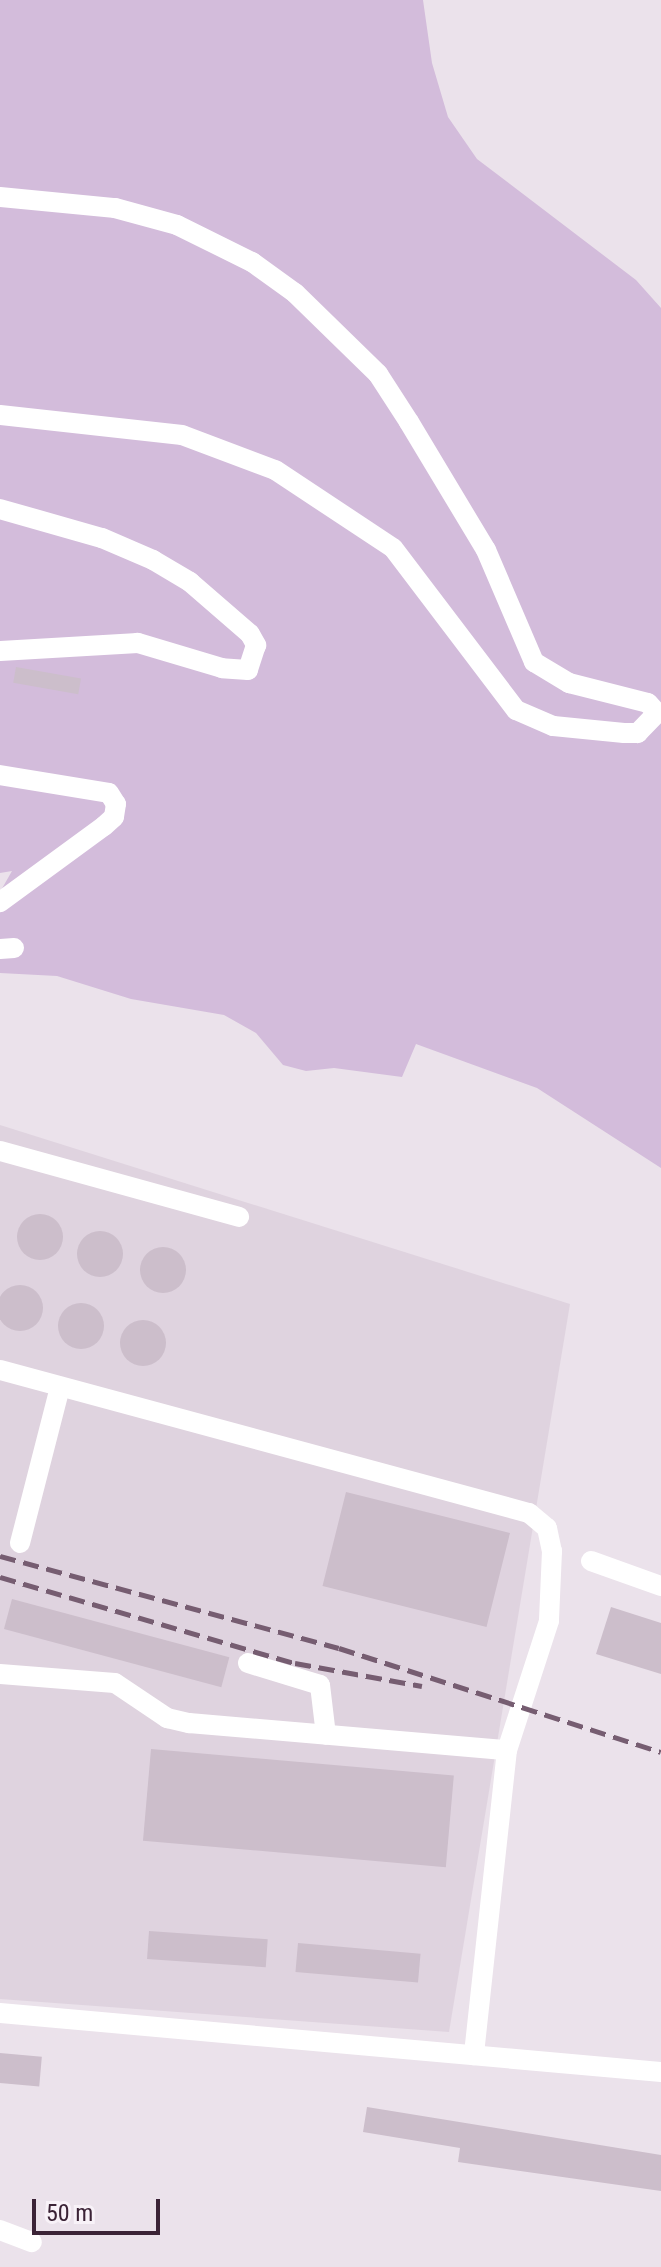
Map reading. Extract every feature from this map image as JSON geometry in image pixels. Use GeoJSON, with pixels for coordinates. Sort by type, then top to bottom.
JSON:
{"type":"FeatureCollection","features":[{"type":"Feature","properties":{"kind":"street"},"geometry":{"type":"LineString","coordinates":[[0,197],[115,208],[177,225],[252,262],[295,293],[378,374],[486,550],[534,662],[569,683],[648,703],[657,713],[638,733],[553,726],[516,710],[393,548],[275,470],[182,435],[0,415]]}},
{"type":"Feature","properties":{"kind":"street"},"geometry":{"type":"LineString","coordinates":[[0,509],[102,538],[153,560],[190,582],[250,634],[256,645],[248,670],[222,668],[138,643],[0,651]]}},
{"type":"Feature","properties":{"kind":"street"},"geometry":{"type":"LineString","coordinates":[[0,775],[109,793],[116,804],[114,817],[104,826],[0,902]]}},
{"type":"Feature","properties":{"kind":"street"},"geometry":{"type":"LineString","coordinates":[[0,1151],[239,1217]]}},
{"type":"Feature","properties":{"kind":"street"},"geometry":{"type":"LineString","coordinates":[[0,1370],[539,1519],[551,1539],[549,1621],[507,1750],[474,2055]]}},
{"type":"Feature","properties":{"kind":"street"},"geometry":{"type":"LineString","coordinates":[[20,1543],[60,1387]]}},
{"type":"Feature","properties":{"kind":"street"},"geometry":{"type":"LineString","coordinates":[[591,1561],[661,1586]]}},
{"type":"Feature","properties":{"kind":"street"},"geometry":{"type":"LineString","coordinates":[[248,1663],[320,1685],[326,1735]]}},
{"type":"Feature","properties":{"kind":"street"},"geometry":{"type":"LineString","coordinates":[[0,1674],[115,1683],[167,1718],[189,1723],[507,1750]]}},
{"type":"Feature","properties":{"kind":"street"},"geometry":{"type":"LineString","coordinates":[[0,2013],[661,2072]]}},
{"type":"Feature","properties":{"kind":"street"},"geometry":{"type":"LineString","coordinates":[[0,2230],[32,2242]]}},
{"type":"Feature","properties":{"kind":"shaded area"},"geometry":{"type":"Polygon","coordinates":[[[0,0],[423,0],[432,63],[448,117],[477,159],[636,280],[661,308],[661,1168],[537,1088],[416,1044],[402,1077],[334,1068],[306,1071],[283,1065],[256,1033],[224,1015],[131,999],[57,976],[0,973],[0,892],[12,871],[0,873],[0,0]]]}},
{"type":"Feature","properties":{"kind":"shaded area"},"geometry":{"type":"Polygon","coordinates":[[[0,1125],[570,1304],[449,2032],[0,1999],[0,1125]]]}},
{"type":"Feature","properties":{"kind":"building"},"geometry":{"type":"Polygon","coordinates":[[[16,667],[81,678],[78,694],[13,683],[16,667]]]}},
{"type":"Feature","properties":{"kind":"building"},"geometry":{"type":"Polygon","coordinates":[[[40,1214],[56,1221],[63,1237],[56,1253],[40,1260],[24,1253],[17,1237],[24,1221],[40,1214]]]}},
{"type":"Feature","properties":{"kind":"building"},"geometry":{"type":"Polygon","coordinates":[[[100,1231],[116,1238],[123,1254],[116,1270],[100,1277],[84,1270],[77,1254],[84,1238],[100,1231]]]}},
{"type":"Feature","properties":{"kind":"building"},"geometry":{"type":"Polygon","coordinates":[[[163,1247],[179,1254],[186,1270],[179,1286],[163,1293],[147,1286],[140,1270],[147,1254],[163,1247]]]}},
{"type":"Feature","properties":{"kind":"building"},"geometry":{"type":"Polygon","coordinates":[[[20,1285],[36,1292],[43,1308],[36,1324],[20,1331],[4,1324],[-3,1308],[4,1292],[20,1285]]]}},
{"type":"Feature","properties":{"kind":"building"},"geometry":{"type":"Polygon","coordinates":[[[81,1303],[97,1310],[104,1326],[97,1342],[81,1349],[65,1342],[58,1326],[65,1310],[81,1303]]]}},
{"type":"Feature","properties":{"kind":"building"},"geometry":{"type":"Polygon","coordinates":[[[143,1320],[159,1327],[166,1343],[159,1359],[143,1366],[127,1359],[120,1343],[127,1327],[143,1320]]]}},
{"type":"Feature","properties":{"kind":"building"},"geometry":{"type":"Polygon","coordinates":[[[346,1492],[510,1533],[487,1627],[323,1586],[346,1492]]]}},
{"type":"Feature","properties":{"kind":"building"},"geometry":{"type":"Polygon","coordinates":[[[12,1599],[229,1657],[221,1687],[4,1629],[12,1599]]]}},
{"type":"Feature","properties":{"kind":"building"},"geometry":{"type":"Polygon","coordinates":[[[611,1607],[661,1623],[661,1674],[596,1654],[611,1607]]]}},
{"type":"Feature","properties":{"kind":"building"},"geometry":{"type":"Polygon","coordinates":[[[151,1749],[454,1775],[446,1867],[143,1841],[151,1749]]]}},
{"type":"Feature","properties":{"kind":"building"},"geometry":{"type":"Polygon","coordinates":[[[149,1931],[268,1939],[266,1967],[147,1959],[149,1931]]]}},
{"type":"Feature","properties":{"kind":"building"},"geometry":{"type":"Polygon","coordinates":[[[298,1943],[421,1954],[418,1983],[295,1972],[298,1943]]]}},
{"type":"Feature","properties":{"kind":"building"},"geometry":{"type":"Polygon","coordinates":[[[0,2053],[42,2057],[39,2087],[0,2083],[0,2053]]]}},
{"type":"Feature","properties":{"kind":"building"},"geometry":{"type":"Polygon","coordinates":[[[367,2107],[661,2155],[661,2191],[458,2162],[460,2148],[363,2132],[367,2107]]]}},
{"type":"Feature","properties":{"kind":"railway"},"geometry":{"type":"LineString","coordinates":[[0,1556],[339,1648],[661,1752]]}},
{"type":"Feature","properties":{"kind":"railway"},"geometry":{"type":"LineString","coordinates":[[0,1577],[295,1663],[422,1686]]}}]}
